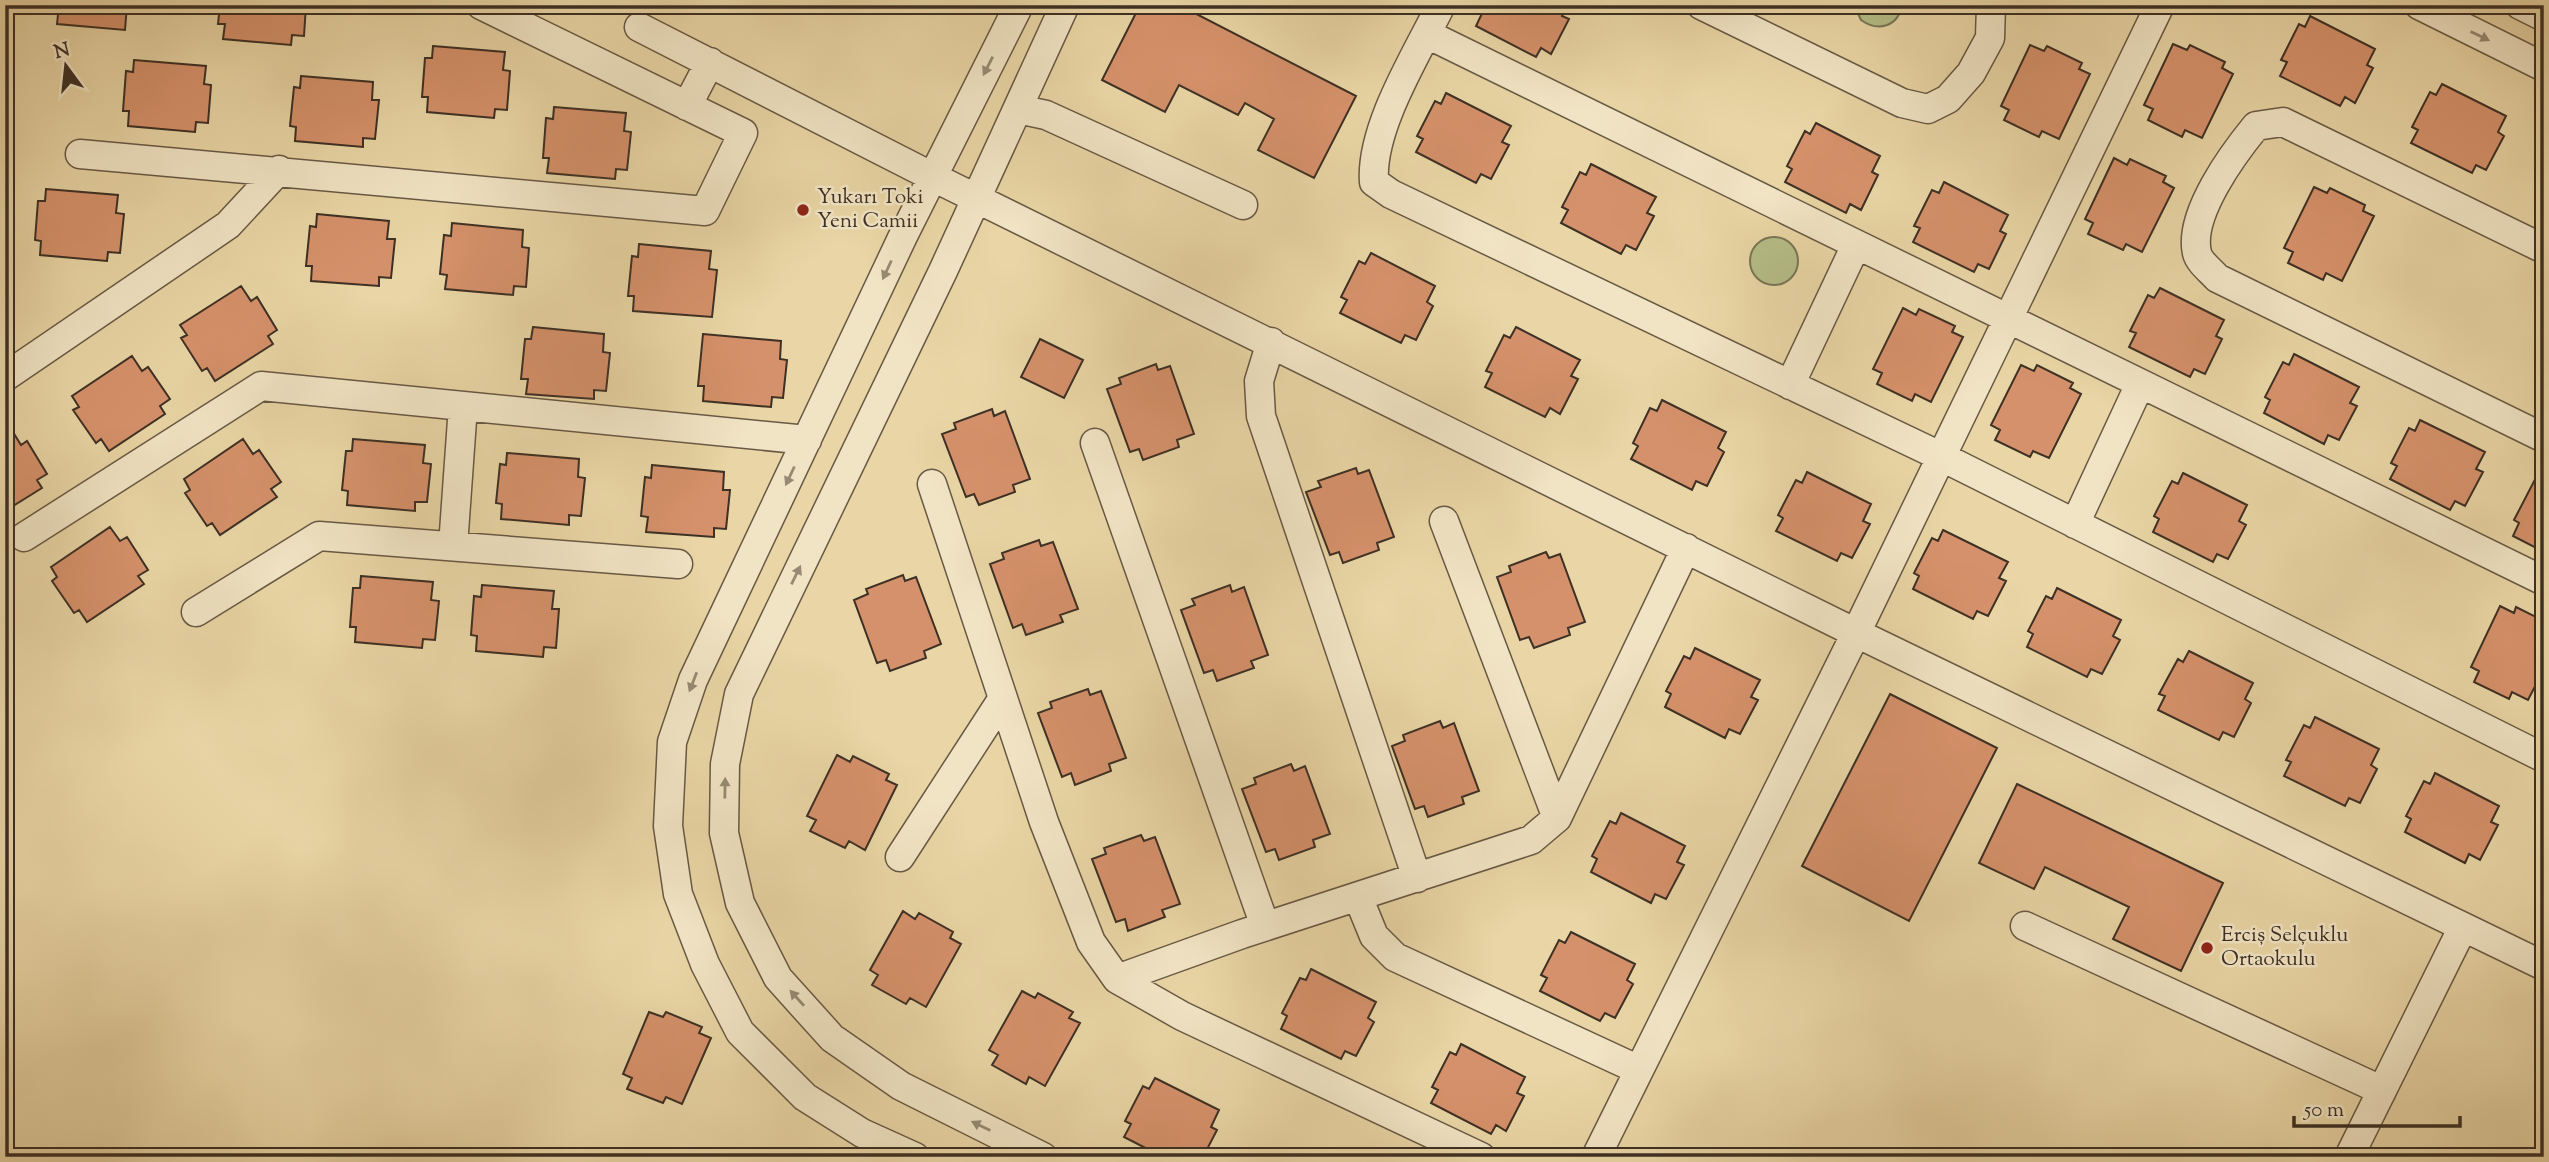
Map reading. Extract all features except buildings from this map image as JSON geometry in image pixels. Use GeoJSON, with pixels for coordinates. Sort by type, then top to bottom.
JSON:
{"type":"FeatureCollection","features":[{"type":"Feature","properties":{"kind":"street"},"geometry":{"type":"LineString","coordinates":[[80,154],[279,170],[705,211],[743,133],[481,5]]}},
{"type":"Feature","properties":{"kind":"street"},"geometry":{"type":"LineString","coordinates":[[915,1157],[862,1133],[805,1097],[740,1032],[705,964],[678,894],[668,825],[672,743],[693,680],[933,177],[1019,5]]}},
{"type":"Feature","properties":{"kind":"street"},"geometry":{"type":"LineString","coordinates":[[1042,1157],[901,1086],[832,1038],[778,978],[740,903],[724,833],[725,764],[739,694],[978,197],[1065,5]]}},
{"type":"Feature","properties":{"kind":"street"},"geometry":{"type":"LineString","coordinates":[[1441,5],[1392,106],[1372,162],[1374,182],[1391,194],[1942,457],[2541,749]]}},
{"type":"Feature","properties":{"kind":"street"},"geometry":{"type":"LineString","coordinates":[[1701,5],[1902,103],[1928,109],[1948,99],[1972,73],[1990,38],[1991,5]]}},
{"type":"Feature","properties":{"kind":"street"},"geometry":{"type":"LineString","coordinates":[[1596,1157],[1856,633],[2160,5]]}},
{"type":"Feature","properties":{"kind":"street"},"geometry":{"type":"LineString","coordinates":[[2418,5],[2544,67]]}},
{"type":"Feature","properties":{"kind":"street"},"geometry":{"type":"LineString","coordinates":[[2520,5],[2544,17]]}},
{"type":"Feature","properties":{"kind":"street"},"geometry":{"type":"LineString","coordinates":[[639,27],[933,177],[1856,633],[2544,966]]}},
{"type":"Feature","properties":{"kind":"street"},"geometry":{"type":"LineString","coordinates":[[1427,34],[2007,320],[2544,580]]}},
{"type":"Feature","properties":{"kind":"street"},"geometry":{"type":"LineString","coordinates":[[687,106],[710,62]]}},
{"type":"Feature","properties":{"kind":"street"},"geometry":{"type":"LineString","coordinates":[[1018,109],[1046,116],[1243,205]]}},
{"type":"Feature","properties":{"kind":"street"},"geometry":{"type":"LineString","coordinates":[[2544,249],[2283,122],[2256,126],[2232,155],[2195,230],[2198,256],[2217,278],[2544,438]]}},
{"type":"Feature","properties":{"kind":"street"},"geometry":{"type":"LineString","coordinates":[[5,377],[228,225],[279,170]]}},
{"type":"Feature","properties":{"kind":"street"},"geometry":{"type":"LineString","coordinates":[[1790,385],[1856,245]]}},
{"type":"Feature","properties":{"kind":"street"},"geometry":{"type":"LineString","coordinates":[[1271,342],[1259,381],[1261,416],[1417,878]]}},
{"type":"Feature","properties":{"kind":"street"},"geometry":{"type":"LineString","coordinates":[[2076,524],[2140,384]]}},
{"type":"Feature","properties":{"kind":"street"},"geometry":{"type":"LineString","coordinates":[[24,537],[261,386],[807,440]]}},
{"type":"Feature","properties":{"kind":"street"},"geometry":{"type":"LineString","coordinates":[[453,546],[463,406]]}},
{"type":"Feature","properties":{"kind":"street"},"geometry":{"type":"LineString","coordinates":[[1095,443],[1265,926]]}},
{"type":"Feature","properties":{"kind":"street"},"geometry":{"type":"LineString","coordinates":[[932,484],[1044,822],[1091,942],[1117,979],[1182,1016],[1481,1157]]}},
{"type":"Feature","properties":{"kind":"street"},"geometry":{"type":"LineString","coordinates":[[1444,522],[1557,818]]}},
{"type":"Feature","properties":{"kind":"street"},"geometry":{"type":"LineString","coordinates":[[196,612],[319,536],[678,564]]}},
{"type":"Feature","properties":{"kind":"street"},"geometry":{"type":"LineString","coordinates":[[1117,979],[1265,926],[1531,840],[1557,818],[1686,548]]}},
{"type":"Feature","properties":{"kind":"street"},"geometry":{"type":"LineString","coordinates":[[900,858],[1003,698]]}},
{"type":"Feature","properties":{"kind":"street"},"geometry":{"type":"LineString","coordinates":[[1358,897],[1374,936],[1395,957],[1639,1070]]}},
{"type":"Feature","properties":{"kind":"street"},"geometry":{"type":"LineString","coordinates":[[2025,926],[2368,1084],[2381,1093]]}},
{"type":"Feature","properties":{"kind":"street"},"geometry":{"type":"LineString","coordinates":[[2349,1157],[2463,927]]}},
{"type":"Feature","properties":{"kind":"green space"},"geometry":{"type":"Polygon","coordinates":[[[1854,5],[1902,5],[1892,23],[1874,26],[1861,20],[1854,5]]]}},
{"type":"Feature","properties":{"kind":"green space"},"geometry":{"type":"Polygon","coordinates":[[[1774,237],[1791,244],[1798,261],[1791,278],[1774,285],[1757,278],[1750,261],[1757,244],[1774,237]]]}},
{"type":"Feature","properties":{"kind":"place","name":"Yukarı Toki Yeni Camii"},"geometry":{"type":"Point","coordinates":[803,210]}},
{"type":"Feature","properties":{"kind":"place","name":"Erciş Selçuklu Ortaokulu"},"geometry":{"type":"Point","coordinates":[2207,948]}}]}
